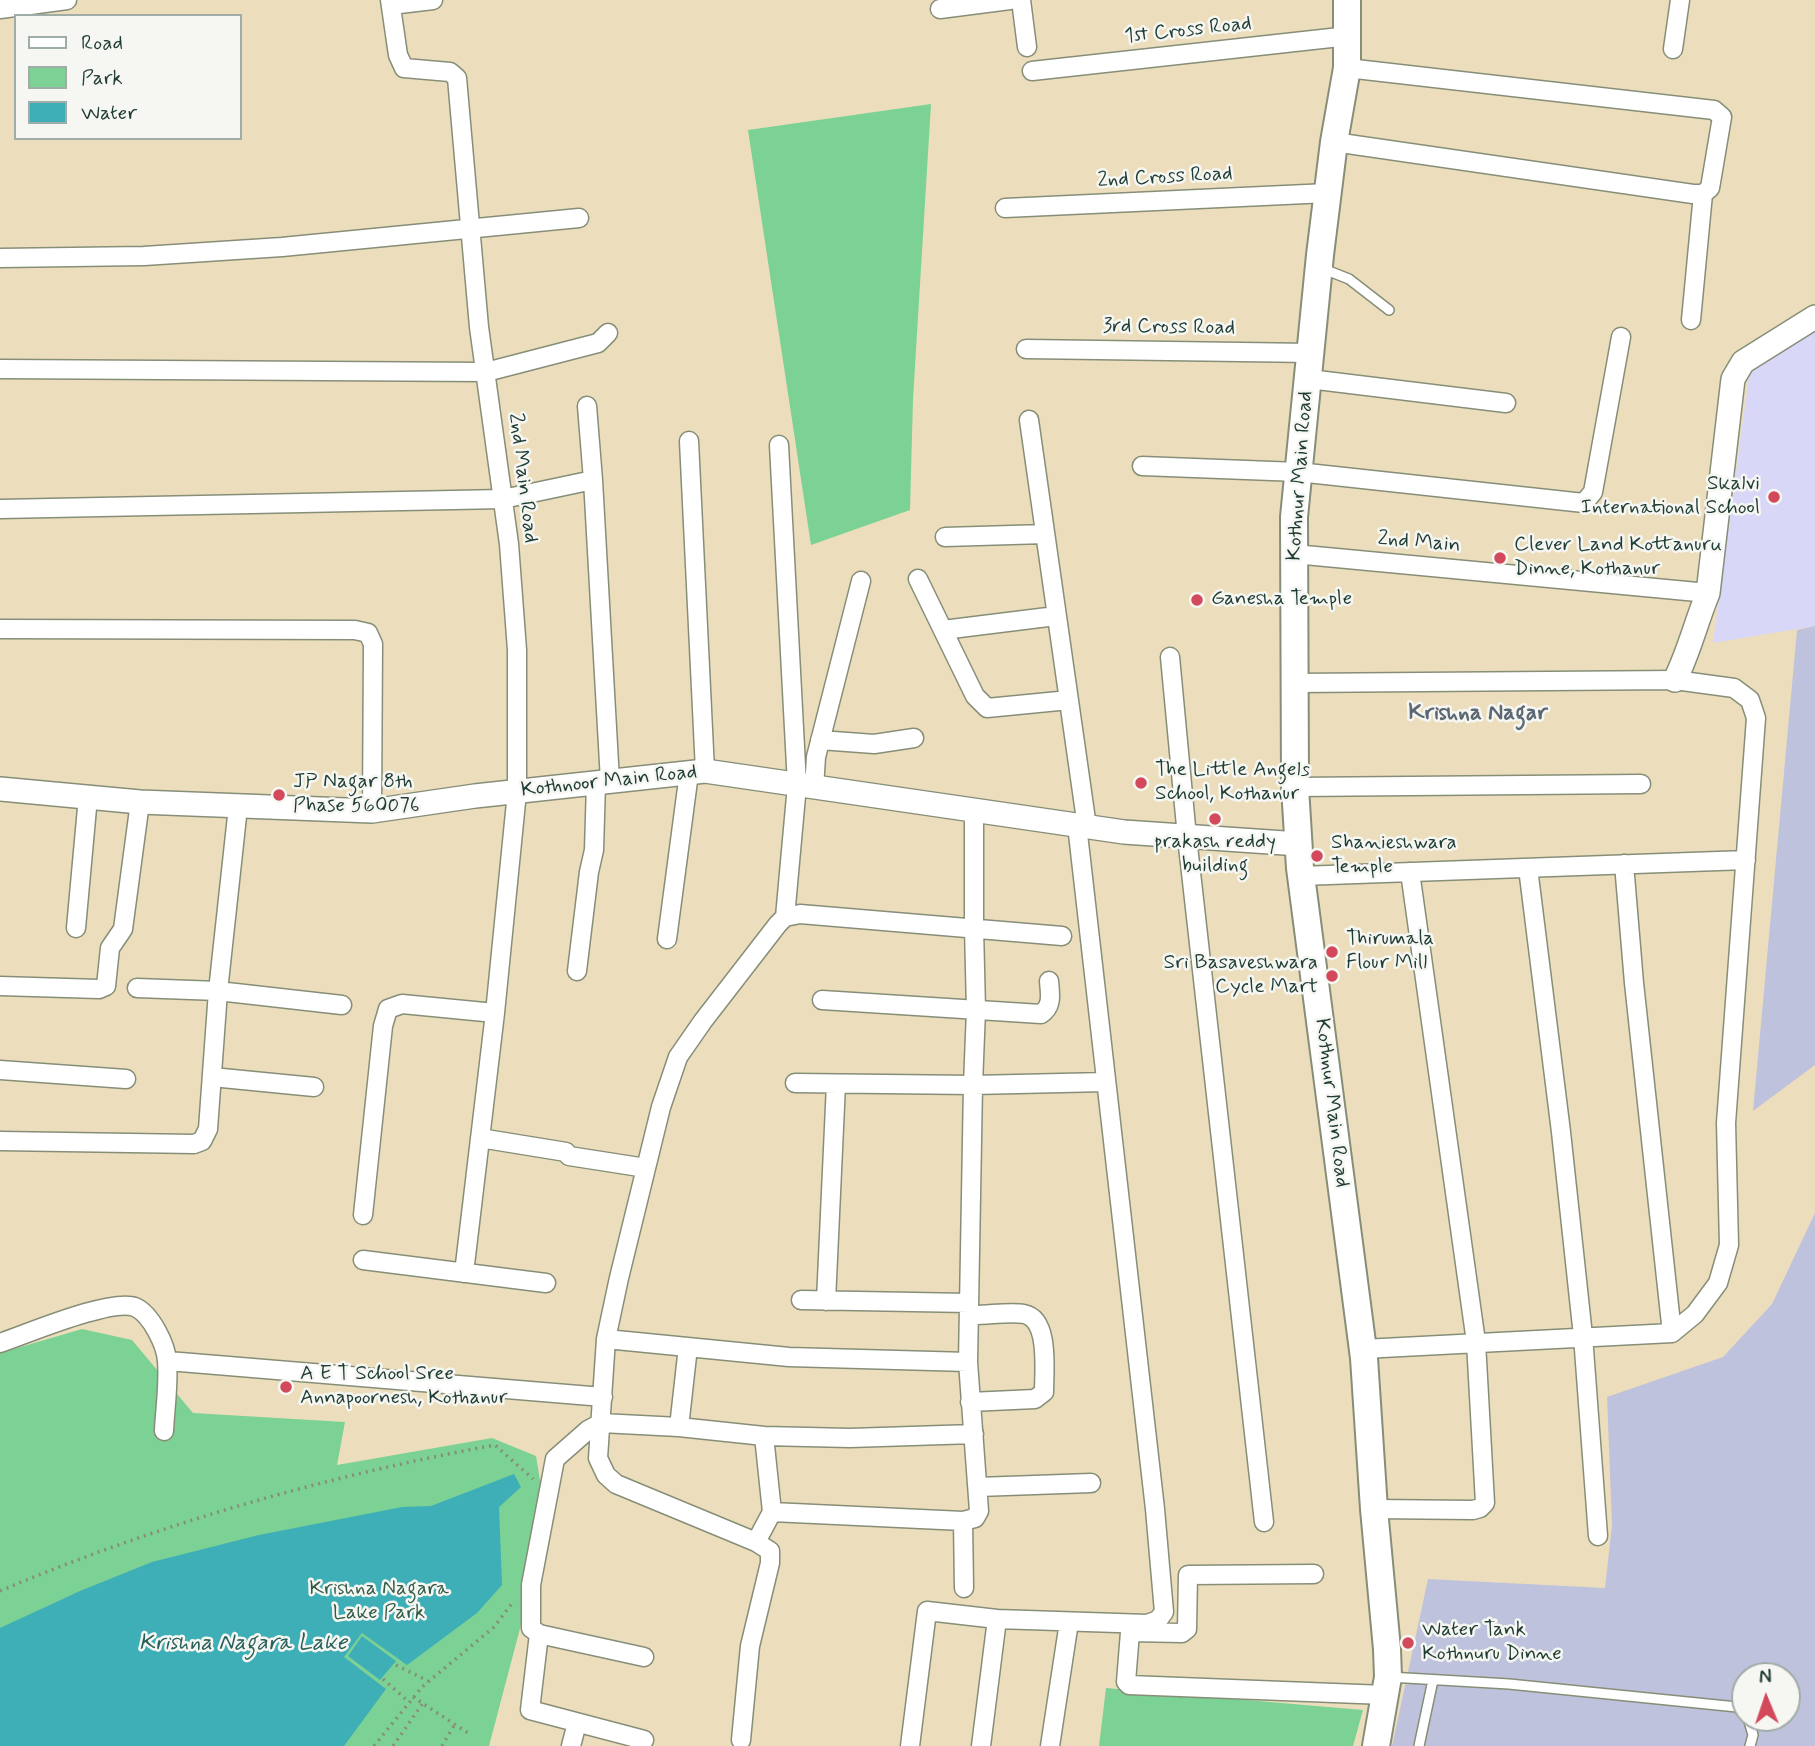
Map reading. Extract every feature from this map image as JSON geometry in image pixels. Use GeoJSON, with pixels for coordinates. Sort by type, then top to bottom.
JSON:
{"type":"FeatureCollection","features":[{"type":"Feature","properties":{"kind":"main road","name":"Kothnur Main Road"},"geometry":{"type":"LineString","coordinates":[[1347,0],[1347,68],[1334,142],[1319,267],[1294,517],[1295,787],[1301,876],[1363,1349],[1374,1509],[1382,1578],[1386,1686],[1376,1746]]}},
{"type":"Feature","properties":{"kind":"street"},"geometry":{"type":"LineString","coordinates":[[3,6],[67,0]]}},
{"type":"Feature","properties":{"kind":"street"},"geometry":{"type":"LineString","coordinates":[[391,3],[433,0]]}},
{"type":"Feature","properties":{"kind":"street"},"geometry":{"type":"LineString","coordinates":[[940,9],[1010,0]]}},
{"type":"Feature","properties":{"kind":"street"},"geometry":{"type":"LineString","coordinates":[[1020,0],[1027,47]]}},
{"type":"Feature","properties":{"kind":"street"},"geometry":{"type":"LineString","coordinates":[[1673,49],[1680,0]]}},
{"type":"Feature","properties":{"kind":"street","name":"2nd Main Road"},"geometry":{"type":"LineString","coordinates":[[391,3],[398,55],[404,68],[450,72],[457,78],[479,327],[503,499],[517,650],[517,792],[495,1013],[464,1273]]}},
{"type":"Feature","properties":{"kind":"street","name":"1st Cross Road"},"geometry":{"type":"LineString","coordinates":[[1032,71],[1349,36]]}},
{"type":"Feature","properties":{"kind":"street"},"geometry":{"type":"LineString","coordinates":[[1334,142],[1693,194],[1703,194],[1710,188],[1722,117],[1714,110],[1347,68]]}},
{"type":"Feature","properties":{"kind":"street","name":"2nd Cross Road"},"geometry":{"type":"LineString","coordinates":[[1005,208],[1328,193]]}},
{"type":"Feature","properties":{"kind":"street"},"geometry":{"type":"LineString","coordinates":[[1691,320],[1703,194]]}},
{"type":"Feature","properties":{"kind":"street"},"geometry":{"type":"LineString","coordinates":[[0,258],[144,256],[282,247],[579,218]]}},
{"type":"Feature","properties":{"kind":"street"},"geometry":{"type":"LineString","coordinates":[[1675,680],[1708,593],[1733,379],[1743,362],[1813,323]]}},
{"type":"Feature","properties":{"kind":"street"},"geometry":{"type":"LineString","coordinates":[[0,369],[486,372],[598,343],[608,333]]}},
{"type":"Feature","properties":{"kind":"street"},"geometry":{"type":"LineString","coordinates":[[1142,466],[1298,472],[1584,503],[1593,492],[1621,337]]}},
{"type":"Feature","properties":{"kind":"street","name":"3rd Cross Road"},"geometry":{"type":"LineString","coordinates":[[1026,349],[1312,353]]}},
{"type":"Feature","properties":{"kind":"street"},"geometry":{"type":"LineString","coordinates":[[1309,379],[1506,403]]}},
{"type":"Feature","properties":{"kind":"street"},"geometry":{"type":"LineString","coordinates":[[577,971],[603,782],[593,480],[587,406]]}},
{"type":"Feature","properties":{"kind":"street"},"geometry":{"type":"LineString","coordinates":[[910,1746],[927,1611],[997,1619],[1147,1624],[1158,1620],[1164,1612],[1105,1082],[1069,700],[1028,420]]}},
{"type":"Feature","properties":{"kind":"street"},"geometry":{"type":"LineString","coordinates":[[667,939],[696,772],[689,441]]}},
{"type":"Feature","properties":{"kind":"street"},"geometry":{"type":"LineString","coordinates":[[779,444],[805,787]]}},
{"type":"Feature","properties":{"kind":"street"},"geometry":{"type":"LineString","coordinates":[[0,509],[503,499],[593,480]]}},
{"type":"Feature","properties":{"kind":"street"},"geometry":{"type":"LineString","coordinates":[[945,537],[1045,534]]}},
{"type":"Feature","properties":{"kind":"street","name":"2nd Main"},"geometry":{"type":"LineString","coordinates":[[1294,554],[1708,593]]}},
{"type":"Feature","properties":{"kind":"street"},"geometry":{"type":"LineString","coordinates":[[918,579],[975,696],[987,708],[1069,700]]}},
{"type":"Feature","properties":{"kind":"street"},"geometry":{"type":"LineString","coordinates":[[741,1740],[750,1646],[771,1551],[756,1542],[616,1484],[606,1475],[598,1458],[594,1427],[603,1397],[606,1339],[661,1107],[678,1058],[703,1021],[785,917],[805,787],[816,757],[861,581]]}},
{"type":"Feature","properties":{"kind":"street"},"geometry":{"type":"LineString","coordinates":[[943,630],[1056,616]]}},
{"type":"Feature","properties":{"kind":"street"},"geometry":{"type":"LineString","coordinates":[[0,629],[355,630],[368,633],[373,644],[372,811]]}},
{"type":"Feature","properties":{"kind":"street"},"geometry":{"type":"LineString","coordinates":[[1170,657],[1187,837],[1264,1522]]}},
{"type":"Feature","properties":{"kind":"street"},"geometry":{"type":"LineString","coordinates":[[1295,683],[1675,680],[1734,688],[1751,700],[1756,718],[1726,1123],[1729,1245],[1718,1283],[1695,1314],[1672,1333],[1363,1349]]}},
{"type":"Feature","properties":{"kind":"street"},"geometry":{"type":"LineString","coordinates":[[820,740],[874,744],[914,738]]}},
{"type":"Feature","properties":{"kind":"street","name":"Kothnoor Main Road"},"geometry":{"type":"LineString","coordinates":[[0,790],[140,802],[372,811],[696,772],[1082,826],[1187,837],[1299,844]]}},
{"type":"Feature","properties":{"kind":"street"},"geometry":{"type":"LineString","coordinates":[[1295,787],[1641,784]]}},
{"type":"Feature","properties":{"kind":"street"},"geometry":{"type":"LineString","coordinates":[[76,928],[88,797]]}},
{"type":"Feature","properties":{"kind":"street"},"geometry":{"type":"LineString","coordinates":[[0,986],[99,989],[106,986],[110,948],[123,929],[140,802]]}},
{"type":"Feature","properties":{"kind":"street"},"geometry":{"type":"LineString","coordinates":[[0,1141],[194,1144],[202,1141],[208,1129],[218,991],[238,807]]}},
{"type":"Feature","properties":{"kind":"street"},"geometry":{"type":"LineString","coordinates":[[772,1512],[963,1521],[975,1518],[979,1511],[968,1362],[972,1085],[976,1010],[974,811]]}},
{"type":"Feature","properties":{"kind":"street"},"geometry":{"type":"LineString","coordinates":[[1301,876],[1745,860]]}},
{"type":"Feature","properties":{"kind":"street"},"geometry":{"type":"LineString","coordinates":[[1624,864],[1634,983],[1672,1333]]}},
{"type":"Feature","properties":{"kind":"street"},"geometry":{"type":"LineString","coordinates":[[1528,868],[1583,1336],[1598,1536]]}},
{"type":"Feature","properties":{"kind":"street"},"geometry":{"type":"LineString","coordinates":[[1374,1509],[1473,1510],[1485,1503],[1476,1342],[1410,872]]}},
{"type":"Feature","properties":{"kind":"street"},"geometry":{"type":"LineString","coordinates":[[785,917],[800,914],[1062,936]]}},
{"type":"Feature","properties":{"kind":"street"},"geometry":{"type":"LineString","coordinates":[[822,1000],[1041,1014],[1048,1010],[1050,1004],[1049,981]]}},
{"type":"Feature","properties":{"kind":"street"},"geometry":{"type":"LineString","coordinates":[[136,988],[218,991],[342,1005]]}},
{"type":"Feature","properties":{"kind":"street"},"geometry":{"type":"LineString","coordinates":[[363,1214],[383,1026],[388,1009],[402,1004],[495,1013]]}},
{"type":"Feature","properties":{"kind":"street"},"geometry":{"type":"LineString","coordinates":[[0,1070],[126,1079]]}},
{"type":"Feature","properties":{"kind":"street"},"geometry":{"type":"LineString","coordinates":[[212,1077],[314,1087]]}},
{"type":"Feature","properties":{"kind":"street"},"geometry":{"type":"LineString","coordinates":[[795,1083],[972,1085],[1105,1082]]}},
{"type":"Feature","properties":{"kind":"street"},"geometry":{"type":"LineString","coordinates":[[825,1301],[836,1084]]}},
{"type":"Feature","properties":{"kind":"street"},"geometry":{"type":"LineString","coordinates":[[480,1138],[646,1168]]}},
{"type":"Feature","properties":{"kind":"street"},"geometry":{"type":"LineString","coordinates":[[363,1260],[546,1283]]}},
{"type":"Feature","properties":{"kind":"street"},"geometry":{"type":"LineString","coordinates":[[801,1300],[969,1309],[1024,1314],[1036,1320],[1042,1329],[1044,1392],[1041,1397],[970,1402]]}},
{"type":"Feature","properties":{"kind":"street"},"geometry":{"type":"LineString","coordinates":[[0,1343],[109,1306],[135,1307],[150,1321],[164,1343],[167,1361],[164,1431]]}},
{"type":"Feature","properties":{"kind":"street"},"geometry":{"type":"LineString","coordinates":[[606,1339],[789,1357],[968,1362]]}},
{"type":"Feature","properties":{"kind":"street"},"geometry":{"type":"LineString","coordinates":[[679,1427],[688,1347]]}},
{"type":"Feature","properties":{"kind":"street"},"geometry":{"type":"LineString","coordinates":[[167,1361],[603,1397]]}},
{"type":"Feature","properties":{"kind":"street"},"geometry":{"type":"LineString","coordinates":[[644,1657],[539,1634],[531,1628],[531,1585],[555,1459],[594,1427],[679,1427],[764,1436],[850,1438],[974,1434]]}},
{"type":"Feature","properties":{"kind":"street"},"geometry":{"type":"LineString","coordinates":[[756,1542],[772,1512],[764,1436]]}},
{"type":"Feature","properties":{"kind":"street"},"geometry":{"type":"LineString","coordinates":[[978,1487],[1091,1483]]}},
{"type":"Feature","properties":{"kind":"street"},"geometry":{"type":"LineString","coordinates":[[963,1521],[964,1588]]}},
{"type":"Feature","properties":{"kind":"street"},"geometry":{"type":"LineString","coordinates":[[1314,1574],[1188,1575],[1187,1629],[1182,1633],[1130,1632],[1126,1682],[1129,1685],[1386,1686]]}},
{"type":"Feature","properties":{"kind":"street"},"geometry":{"type":"LineString","coordinates":[[981,1746],[997,1619]]}},
{"type":"Feature","properties":{"kind":"street"},"geometry":{"type":"LineString","coordinates":[[1050,1746],[1069,1622]]}},
{"type":"Feature","properties":{"kind":"street"},"geometry":{"type":"LineString","coordinates":[[539,1634],[530,1710],[644,1740]]}},
{"type":"Feature","properties":{"kind":"street"},"geometry":{"type":"LineString","coordinates":[[571,1746],[577,1723]]}},
{"type":"Feature","properties":{"kind":"lane"},"geometry":{"type":"LineString","coordinates":[[1319,267],[1349,279],[1390,310]]}},
{"type":"Feature","properties":{"kind":"lane"},"geometry":{"type":"LineString","coordinates":[[1386,1686],[1433,1680],[1523,1685],[1731,1706]]}},
{"type":"Feature","properties":{"kind":"lane"},"geometry":{"type":"LineString","coordinates":[[1419,1746],[1433,1680]]}},
{"type":"Feature","properties":{"kind":"path"},"geometry":{"type":"LineString","coordinates":[[0,1591],[56,1567],[216,1513],[416,1459],[495,1445],[534,1480]]}},
{"type":"Feature","properties":{"kind":"path"},"geometry":{"type":"LineString","coordinates":[[374,1746],[428,1681],[494,1627],[516,1599]]}},
{"type":"Feature","properties":{"kind":"path"},"geometry":{"type":"LineString","coordinates":[[396,1665],[428,1681]]}},
{"type":"Feature","properties":{"kind":"path"},"geometry":{"type":"LineString","coordinates":[[383,1679],[409,1702]]}},
{"type":"Feature","properties":{"kind":"path"},"geometry":{"type":"LineString","coordinates":[[413,1697],[471,1735]]}},
{"type":"Feature","properties":{"kind":"path"},"geometry":{"type":"LineString","coordinates":[[393,1746],[423,1703]]}},
{"type":"Feature","properties":{"kind":"path"},"geometry":{"type":"LineString","coordinates":[[442,1746],[454,1724]]}},
{"type":"Feature","properties":{"kind":"shaded area","name":"Skalvi International School"},"geometry":{"type":"Polygon","coordinates":[[[1815,330],[1815,626],[1713,643],[1750,368],[1815,330]]]}},
{"type":"Feature","properties":{"kind":"shaded area"},"geometry":{"type":"Polygon","coordinates":[[[1815,626],[1815,1065],[1753,1111],[1797,630],[1815,626]]]}},
{"type":"Feature","properties":{"kind":"shaded area"},"geometry":{"type":"Polygon","coordinates":[[[1815,1213],[1815,1746],[1392,1746],[1428,1579],[1605,1588],[1612,1525],[1607,1397],[1723,1357],[1772,1304],[1815,1213]]]}},
{"type":"Feature","properties":{"kind":"green space"},"geometry":{"type":"Polygon","coordinates":[[[931,104],[913,399],[910,510],[811,545],[748,130],[931,104]]]}},
{"type":"Feature","properties":{"kind":"green space","name":"Krishna Nagara Lake Park"},"geometry":{"type":"Polygon","coordinates":[[[82,1329],[132,1340],[193,1413],[345,1422],[337,1465],[492,1438],[536,1456],[543,1499],[522,1621],[489,1746],[0,1746],[0,1353],[82,1329]]]}},
{"type":"Feature","properties":{"kind":"green space"},"geometry":{"type":"Polygon","coordinates":[[[1106,1688],[1363,1710],[1353,1746],[1099,1746],[1106,1688]]]}},
{"type":"Feature","properties":{"kind":"water","name":"Krishna Nagara Lake"},"geometry":{"type":"Polygon","coordinates":[[[514,1474],[521,1487],[499,1507],[502,1585],[477,1613],[407,1665],[362,1633],[344,1657],[386,1689],[344,1746],[0,1746],[0,1628],[152,1562],[259,1535],[402,1507],[431,1506],[514,1474]]]}},
{"type":"Feature","properties":{"kind":"water"},"geometry":{"type":"Polygon","coordinates":[[[362,1636],[396,1661],[380,1680],[348,1656],[362,1636]]]}},
{"type":"Feature","properties":{"kind":"place","name":"Skalvi International School"},"geometry":{"type":"Point","coordinates":[1774,497]}},
{"type":"Feature","properties":{"kind":"place","name":"Clever Land Kottanuru Dinne, Kothanur"},"geometry":{"type":"Point","coordinates":[1500,558]}},
{"type":"Feature","properties":{"kind":"place","name":"Ganesha Temple"},"geometry":{"type":"Point","coordinates":[1197,600]}},
{"type":"Feature","properties":{"kind":"place","name":"The Little Angels School, Kothanur"},"geometry":{"type":"Point","coordinates":[1141,783]}},
{"type":"Feature","properties":{"kind":"place","name":"JP Nagar 8th Phase 560076"},"geometry":{"type":"Point","coordinates":[279,795]}},
{"type":"Feature","properties":{"kind":"place","name":"prakash reddy building"},"geometry":{"type":"Point","coordinates":[1215,819]}},
{"type":"Feature","properties":{"kind":"place","name":"Shanieshwara Temple"},"geometry":{"type":"Point","coordinates":[1317,856]}},
{"type":"Feature","properties":{"kind":"place","name":"Thirumala Flour Mill"},"geometry":{"type":"Point","coordinates":[1332,952]}},
{"type":"Feature","properties":{"kind":"place","name":"Sri Basaveshwara Cycle Mart"},"geometry":{"type":"Point","coordinates":[1332,976]}},
{"type":"Feature","properties":{"kind":"place","name":"A E T School Sree Annapoornesh, Kothanur"},"geometry":{"type":"Point","coordinates":[286,1387]}},
{"type":"Feature","properties":{"kind":"place","name":"Water Tank Kothnuru Dinne"},"geometry":{"type":"Point","coordinates":[1408,1643]}},
{"type":"Feature","properties":{"kind":"district","name":"Krishna Nagar"},"geometry":{"type":"Point","coordinates":[1478,714]}}]}
